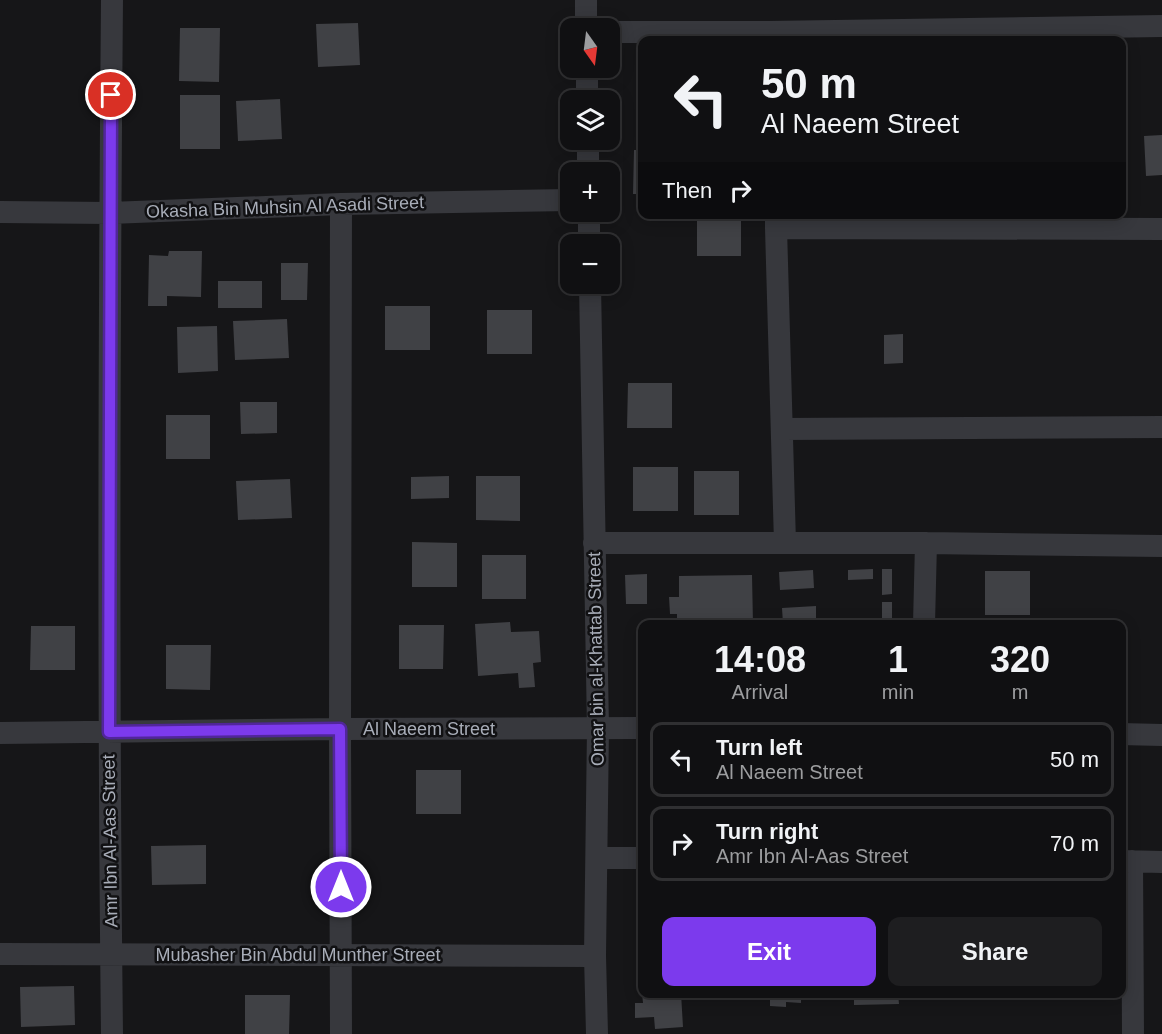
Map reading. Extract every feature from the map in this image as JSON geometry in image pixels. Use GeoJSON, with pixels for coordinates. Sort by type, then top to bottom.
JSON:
{"type":"FeatureCollection","features":[{"type":"Feature","properties":{"kind":"street","name":"Amr Ibn Al-Aas Street"},"geometry":{"type":"LineString","coordinates":[[112,0],[109,732],[112,1034]]}},
{"type":"Feature","properties":{"kind":"street"},"geometry":{"type":"LineString","coordinates":[[586,0],[586,18]]}},
{"type":"Feature","properties":{"kind":"street"},"geometry":{"type":"LineString","coordinates":[[620,32],[768,36],[1162,26]]}},
{"type":"Feature","properties":{"kind":"street","name":"Okasha Bin Muhsin Al Asadi Street"},"geometry":{"type":"LineString","coordinates":[[0,212],[110,213],[341,204],[560,200]]}},
{"type":"Feature","properties":{"kind":"street"},"geometry":{"type":"LineString","coordinates":[[341,204],[341,1034]]}},
{"type":"Feature","properties":{"kind":"street"},"geometry":{"type":"LineString","coordinates":[[785,543],[776,221],[1162,229]]}},
{"type":"Feature","properties":{"kind":"street","name":"Omar bin al-Khattab Street"},"geometry":{"type":"LineString","coordinates":[[590,294],[598,728],[595,956],[597,1034]]}},
{"type":"Feature","properties":{"kind":"street"},"geometry":{"type":"LineString","coordinates":[[782,429],[1162,427]]}},
{"type":"Feature","properties":{"kind":"street"},"geometry":{"type":"LineString","coordinates":[[594,543],[1162,546]]}},
{"type":"Feature","properties":{"kind":"street"},"geometry":{"type":"LineString","coordinates":[[924,620],[926,543]]}},
{"type":"Feature","properties":{"kind":"street","name":"Al Naeem Street"},"geometry":{"type":"LineString","coordinates":[[0,733],[638,728]]}},
{"type":"Feature","properties":{"kind":"street"},"geometry":{"type":"LineString","coordinates":[[1126,734],[1162,735]]}},
{"type":"Feature","properties":{"kind":"street"},"geometry":{"type":"LineString","coordinates":[[597,858],[638,858]]}},
{"type":"Feature","properties":{"kind":"street"},"geometry":{"type":"LineString","coordinates":[[1133,1034],[1126,861],[1162,862]]}},
{"type":"Feature","properties":{"kind":"street","name":"Mubasher Bin Abdul Munther Street"},"geometry":{"type":"LineString","coordinates":[[0,954],[595,956]]}},
{"type":"Feature","properties":{"kind":"building"},"geometry":{"type":"Polygon","coordinates":[[[358,23],[360,65],[318,67],[316,24],[358,23]]]}},
{"type":"Feature","properties":{"kind":"building"},"geometry":{"type":"Polygon","coordinates":[[[180,28],[220,28],[219,82],[179,81],[180,28]]]}},
{"type":"Feature","properties":{"kind":"building"},"geometry":{"type":"Polygon","coordinates":[[[180,95],[220,95],[220,149],[180,149],[180,95]]]}},
{"type":"Feature","properties":{"kind":"building"},"geometry":{"type":"Polygon","coordinates":[[[280,99],[282,139],[238,141],[236,101],[280,99]]]}},
{"type":"Feature","properties":{"kind":"building"},"geometry":{"type":"Polygon","coordinates":[[[1162,135],[1162,175],[1146,176],[1144,136],[1162,135]]]}},
{"type":"Feature","properties":{"kind":"building"},"geometry":{"type":"Polygon","coordinates":[[[634,150],[638,150],[638,194],[633,194],[634,150]]]}},
{"type":"Feature","properties":{"kind":"building"},"geometry":{"type":"Polygon","coordinates":[[[697,219],[741,219],[741,256],[697,256],[697,219]]]}},
{"type":"Feature","properties":{"kind":"building"},"geometry":{"type":"Polygon","coordinates":[[[169,251],[202,251],[201,297],[167,296],[167,306],[148,306],[149,255],[168,256],[169,251]]]}},
{"type":"Feature","properties":{"kind":"building"},"geometry":{"type":"Polygon","coordinates":[[[281,263],[308,263],[307,300],[281,300],[281,263]]]}},
{"type":"Feature","properties":{"kind":"building"},"geometry":{"type":"Polygon","coordinates":[[[218,281],[262,281],[262,308],[218,308],[218,281]]]}},
{"type":"Feature","properties":{"kind":"building"},"geometry":{"type":"Polygon","coordinates":[[[385,306],[430,306],[430,350],[385,350],[385,306]]]}},
{"type":"Feature","properties":{"kind":"building"},"geometry":{"type":"Polygon","coordinates":[[[487,310],[532,310],[532,354],[487,354],[487,310]]]}},
{"type":"Feature","properties":{"kind":"building"},"geometry":{"type":"Polygon","coordinates":[[[287,319],[289,358],[235,360],[233,321],[287,319]]]}},
{"type":"Feature","properties":{"kind":"building"},"geometry":{"type":"Polygon","coordinates":[[[217,326],[218,371],[178,373],[177,327],[217,326]]]}},
{"type":"Feature","properties":{"kind":"building"},"geometry":{"type":"Polygon","coordinates":[[[903,334],[903,363],[884,364],[884,335],[903,334]]]}},
{"type":"Feature","properties":{"kind":"building"},"geometry":{"type":"Polygon","coordinates":[[[628,383],[672,383],[672,428],[627,428],[628,383]]]}},
{"type":"Feature","properties":{"kind":"building"},"geometry":{"type":"Polygon","coordinates":[[[240,402],[277,402],[277,433],[241,434],[240,402]]]}},
{"type":"Feature","properties":{"kind":"building"},"geometry":{"type":"Polygon","coordinates":[[[166,415],[210,415],[210,459],[166,459],[166,415]]]}},
{"type":"Feature","properties":{"kind":"building"},"geometry":{"type":"Polygon","coordinates":[[[633,467],[678,467],[678,511],[633,511],[633,467]]]}},
{"type":"Feature","properties":{"kind":"building"},"geometry":{"type":"Polygon","coordinates":[[[694,471],[739,471],[739,515],[694,515],[694,471]]]}},
{"type":"Feature","properties":{"kind":"building"},"geometry":{"type":"Polygon","coordinates":[[[449,476],[449,498],[411,499],[411,477],[449,476]]]}},
{"type":"Feature","properties":{"kind":"building"},"geometry":{"type":"Polygon","coordinates":[[[476,476],[520,476],[520,521],[476,520],[476,476]]]}},
{"type":"Feature","properties":{"kind":"building"},"geometry":{"type":"Polygon","coordinates":[[[290,479],[292,518],[238,520],[236,481],[290,479]]]}},
{"type":"Feature","properties":{"kind":"building"},"geometry":{"type":"Polygon","coordinates":[[[412,542],[457,543],[457,587],[412,587],[412,542]]]}},
{"type":"Feature","properties":{"kind":"building"},"geometry":{"type":"Polygon","coordinates":[[[482,555],[526,555],[526,599],[482,599],[482,555]]]}},
{"type":"Feature","properties":{"kind":"building"},"geometry":{"type":"Polygon","coordinates":[[[873,569],[873,579],[848,580],[848,570],[873,569]]]}},
{"type":"Feature","properties":{"kind":"building"},"geometry":{"type":"Polygon","coordinates":[[[882,569],[892,569],[892,594],[882,595],[882,569]]]}},
{"type":"Feature","properties":{"kind":"building"},"geometry":{"type":"Polygon","coordinates":[[[813,570],[814,588],[780,590],[779,572],[813,570]]]}},
{"type":"Feature","properties":{"kind":"building"},"geometry":{"type":"Polygon","coordinates":[[[985,571],[1030,571],[1030,615],[985,615],[985,571]]]}},
{"type":"Feature","properties":{"kind":"building"},"geometry":{"type":"Polygon","coordinates":[[[647,574],[647,604],[626,604],[625,575],[647,574]]]}},
{"type":"Feature","properties":{"kind":"building"},"geometry":{"type":"Polygon","coordinates":[[[752,575],[753,620],[677,620],[677,614],[670,614],[669,597],[679,597],[679,576],[752,575]]]}},
{"type":"Feature","properties":{"kind":"building"},"geometry":{"type":"Polygon","coordinates":[[[882,602],[892,602],[892,620],[882,620],[882,602]]]}},
{"type":"Feature","properties":{"kind":"building"},"geometry":{"type":"Polygon","coordinates":[[[816,606],[816,620],[783,620],[782,608],[816,606]]]}},
{"type":"Feature","properties":{"kind":"building"},"geometry":{"type":"Polygon","coordinates":[[[510,622],[511,632],[539,631],[541,662],[533,663],[535,687],[519,688],[518,673],[478,676],[475,624],[510,622]]]}},
{"type":"Feature","properties":{"kind":"building"},"geometry":{"type":"Polygon","coordinates":[[[399,625],[444,625],[443,669],[399,669],[399,625]]]}},
{"type":"Feature","properties":{"kind":"building"},"geometry":{"type":"Polygon","coordinates":[[[31,626],[75,626],[75,670],[30,670],[31,626]]]}},
{"type":"Feature","properties":{"kind":"building"},"geometry":{"type":"Polygon","coordinates":[[[166,645],[211,645],[210,690],[166,689],[166,645]]]}},
{"type":"Feature","properties":{"kind":"building"},"geometry":{"type":"Polygon","coordinates":[[[416,770],[461,770],[461,814],[416,814],[416,770]]]}},
{"type":"Feature","properties":{"kind":"building"},"geometry":{"type":"Polygon","coordinates":[[[206,845],[206,884],[152,885],[151,846],[206,845]]]}},
{"type":"Feature","properties":{"kind":"building"},"geometry":{"type":"Polygon","coordinates":[[[74,986],[75,1025],[21,1027],[20,987],[74,986]]]}},
{"type":"Feature","properties":{"kind":"building"},"geometry":{"type":"Polygon","coordinates":[[[245,995],[290,995],[289,1034],[245,1034],[245,995]]]}},
{"type":"Feature","properties":{"kind":"building"},"geometry":{"type":"Polygon","coordinates":[[[642,998],[681,998],[683,1027],[655,1029],[654,1017],[635,1018],[635,1003],[643,1003],[642,998]]]}},
{"type":"Feature","properties":{"kind":"building"},"geometry":{"type":"Polygon","coordinates":[[[770,998],[801,998],[801,1003],[786,1002],[786,1007],[770,1006],[770,998]]]}},
{"type":"Feature","properties":{"kind":"building"},"geometry":{"type":"Polygon","coordinates":[[[854,998],[898,998],[899,1004],[854,1005],[854,998]]]}},
{"type":"Feature","properties":{"kind":"route"},"geometry":{"type":"LineString","coordinates":[[111,95],[109,732],[340,729],[341,887]]}}]}
